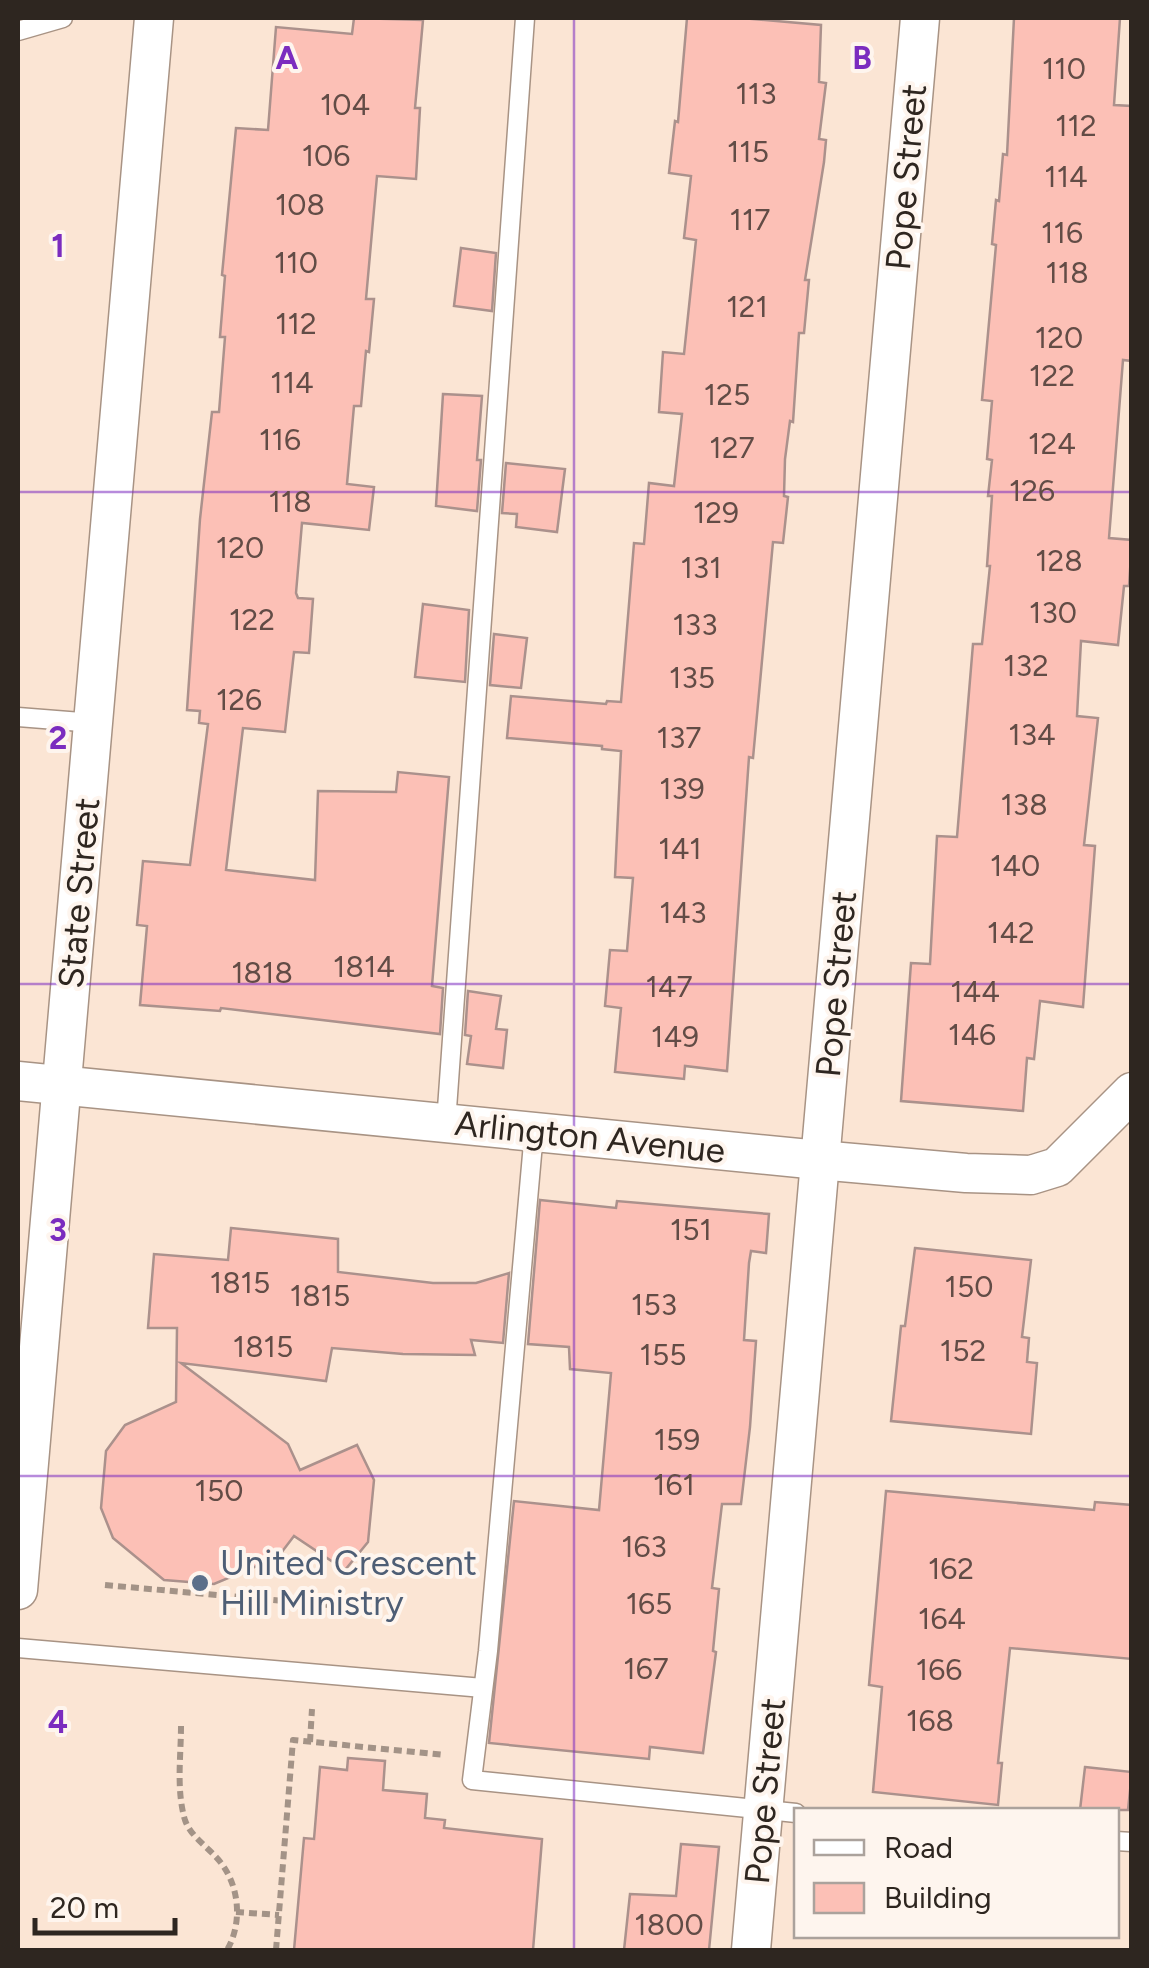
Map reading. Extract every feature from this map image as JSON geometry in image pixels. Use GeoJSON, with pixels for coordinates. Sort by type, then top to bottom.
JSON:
{"type":"FeatureCollection","features":[{"type":"Feature","properties":{"kind":"street","name":"State Street"},"geometry":{"type":"LineString","coordinates":[[18,1590],[154,18]]}},
{"type":"Feature","properties":{"kind":"street","name":"Pope Street"},"geometry":{"type":"LineString","coordinates":[[752,1950],[780,1811],[819,1160],[920,18]]}},
{"type":"Feature","properties":{"kind":"street","name":"Arlington Avenue"},"geometry":{"type":"LineString","coordinates":[[18,1082],[819,1160],[1031,1175],[1056,1167],[1132,1092]]}},
{"type":"Feature","properties":{"kind":"lane"},"geometry":{"type":"LineString","coordinates":[[18,31],[63,18]]}},
{"type":"Feature","properties":{"kind":"lane"},"geometry":{"type":"LineString","coordinates":[[446,1123],[525,18]]}},
{"type":"Feature","properties":{"kind":"lane"},"geometry":{"type":"LineString","coordinates":[[18,717],[94,723]]}},
{"type":"Feature","properties":{"kind":"lane"},"geometry":{"type":"LineString","coordinates":[[534,1132],[472,1780],[780,1811]]}},
{"type":"Feature","properties":{"kind":"lane"},"geometry":{"type":"LineString","coordinates":[[18,1648],[483,1688]]}},
{"type":"Feature","properties":{"kind":"path"},"geometry":{"type":"LineString","coordinates":[[199,1594],[200,1583]]}},
{"type":"Feature","properties":{"kind":"path"},"geometry":{"type":"LineString","coordinates":[[105,1585],[340,1606]]}},
{"type":"Feature","properties":{"kind":"path"},"geometry":{"type":"LineString","coordinates":[[310,1742],[312,1709]]}},
{"type":"Feature","properties":{"kind":"path"},"geometry":{"type":"LineString","coordinates":[[182,1726],[180,1790],[186,1825],[230,1875],[236,1894],[236,1922],[227,1950]]}},
{"type":"Feature","properties":{"kind":"path"},"geometry":{"type":"LineString","coordinates":[[276,1950],[294,1740],[475,1758]]}},
{"type":"Feature","properties":{"kind":"path"},"geometry":{"type":"LineString","coordinates":[[236,1912],[279,1915]]}},
{"type":"Feature","properties":{"kind":"building"},"geometry":{"type":"Polygon","coordinates":[[[354,18],[423,20],[415,108],[420,108],[416,179],[377,176],[366,299],[374,299],[369,352],[366,351],[361,406],[354,406],[347,484],[374,487],[369,530],[302,523],[296,593],[298,598],[313,599],[309,653],[294,652],[285,732],[243,728],[226,870],[315,880],[318,791],[396,792],[398,772],[449,777],[432,986],[443,988],[440,1034],[221,1008],[220,1011],[140,1005],[147,926],[137,925],[143,861],[190,865],[208,724],[199,723],[200,711],[187,710],[200,519],[212,412],[219,412],[225,337],[220,337],[225,276],[222,275],[236,128],[268,130],[276,27],[352,34],[354,18]]]}},
{"type":"Feature","properties":{"kind":"building"},"geometry":{"type":"Polygon","coordinates":[[[687,18],[821,25],[819,82],[826,83],[819,139],[826,140],[805,280],[809,280],[804,333],[799,333],[793,422],[790,421],[785,459],[784,496],[788,497],[783,543],[773,542],[753,758],[749,757],[727,1071],[685,1066],[684,1079],[615,1072],[621,1008],[605,1006],[610,950],[627,951],[633,878],[615,877],[621,751],[507,738],[511,696],[621,702],[634,543],[644,544],[649,483],[674,486],[682,414],[659,412],[663,352],[684,354],[696,240],[684,238],[691,176],[669,173],[675,121],[678,122],[687,18]]]}},
{"type":"Feature","properties":{"kind":"building"},"geometry":{"type":"Polygon","coordinates":[[[1014,18],[1120,18],[1114,105],[1132,106],[1132,361],[1123,360],[1109,538],[1132,540],[1129,586],[1124,586],[1118,645],[1081,641],[1077,716],[1098,718],[1084,845],[1095,846],[1083,1007],[1040,1001],[1034,1059],[1027,1058],[1023,1111],[901,1101],[911,963],[930,964],[937,836],[957,837],[973,644],[982,644],[990,566],[992,496],[988,496],[992,460],[987,459],[992,401],[982,400],[996,245],[992,244],[996,200],[999,201],[1003,154],[1007,155],[1014,18]]]}},
{"type":"Feature","properties":{"kind":"building"},"geometry":{"type":"Polygon","coordinates":[[[461,248],[496,253],[492,311],[454,306],[461,248]]]}},
{"type":"Feature","properties":{"kind":"building"},"geometry":{"type":"Polygon","coordinates":[[[443,394],[482,396],[477,511],[436,506],[443,394]]]}},
{"type":"Feature","properties":{"kind":"building"},"geometry":{"type":"Polygon","coordinates":[[[506,463],[565,469],[557,532],[516,527],[517,514],[502,513],[506,463]]]}},
{"type":"Feature","properties":{"kind":"building"},"geometry":{"type":"Polygon","coordinates":[[[423,604],[469,610],[465,682],[415,677],[423,604]]]}},
{"type":"Feature","properties":{"kind":"building"},"geometry":{"type":"Polygon","coordinates":[[[494,634],[527,638],[521,688],[490,685],[494,634]]]}},
{"type":"Feature","properties":{"kind":"building"},"geometry":{"type":"Polygon","coordinates":[[[468,991],[501,996],[496,1029],[507,1030],[503,1068],[467,1064],[471,1036],[465,1035],[468,991]]]}},
{"type":"Feature","properties":{"kind":"building"},"geometry":{"type":"Polygon","coordinates":[[[540,1200],[616,1208],[617,1201],[769,1214],[766,1253],[751,1251],[749,1263],[744,1340],[756,1341],[750,1427],[741,1504],[722,1504],[712,1588],[719,1589],[713,1651],[716,1652],[703,1753],[650,1747],[649,1759],[489,1743],[514,1501],[599,1510],[611,1373],[570,1369],[569,1347],[528,1344],[540,1200]]]}},
{"type":"Feature","properties":{"kind":"building"},"geometry":{"type":"Polygon","coordinates":[[[231,1228],[338,1239],[338,1272],[433,1283],[476,1283],[509,1273],[503,1343],[471,1340],[475,1355],[332,1348],[326,1381],[181,1363],[288,1444],[300,1470],[357,1445],[374,1480],[368,1542],[345,1570],[294,1536],[278,1557],[214,1584],[164,1580],[113,1538],[101,1508],[106,1451],[125,1425],[176,1402],[177,1328],[148,1328],[154,1254],[228,1260],[231,1228]]]}},
{"type":"Feature","properties":{"kind":"building"},"geometry":{"type":"Polygon","coordinates":[[[915,1248],[1031,1260],[1022,1337],[1029,1338],[1027,1362],[1037,1363],[1031,1434],[891,1421],[901,1326],[905,1326],[915,1248]]]}},
{"type":"Feature","properties":{"kind":"building"},"geometry":{"type":"Polygon","coordinates":[[[886,1491],[1094,1510],[1095,1502],[1132,1505],[1132,1659],[1010,1648],[998,1763],[1002,1763],[998,1805],[873,1792],[882,1687],[869,1685],[886,1491]]]}},
{"type":"Feature","properties":{"kind":"building"},"geometry":{"type":"Polygon","coordinates":[[[348,1758],[385,1761],[383,1790],[427,1794],[425,1818],[445,1820],[444,1828],[542,1839],[533,1950],[294,1950],[304,1838],[314,1839],[320,1767],[347,1770],[348,1758]]]}},
{"type":"Feature","properties":{"kind":"building"},"geometry":{"type":"Polygon","coordinates":[[[1085,1767],[1132,1772],[1128,1810],[1080,1808],[1085,1767]]]}},
{"type":"Feature","properties":{"kind":"building"},"geometry":{"type":"Polygon","coordinates":[[[681,1844],[719,1847],[709,1950],[624,1950],[630,1894],[676,1896],[681,1844]]]}},
{"type":"Feature","properties":{"kind":"place","name":"United Crescent Hill Ministry"},"geometry":{"type":"Point","coordinates":[200,1583]}}]}
